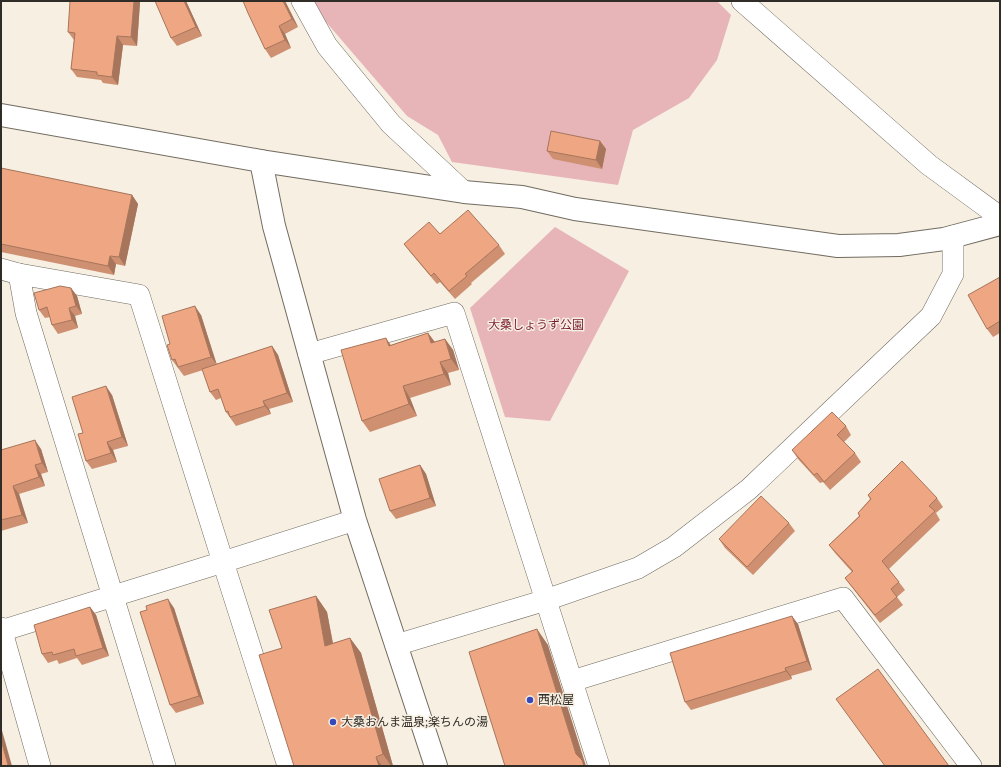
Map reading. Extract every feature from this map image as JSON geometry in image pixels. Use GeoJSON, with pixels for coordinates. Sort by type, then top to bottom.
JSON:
{"type":"FeatureCollection","features":[{"type":"Feature","properties":{"kind":"street"},"geometry":{"type":"LineString","coordinates":[[302,1],[327,46],[391,124],[464,192]]}},
{"type":"Feature","properties":{"kind":"street"},"geometry":{"type":"LineString","coordinates":[[742,1],[929,165],[1000,217]]}},
{"type":"Feature","properties":{"kind":"street"},"geometry":{"type":"LineString","coordinates":[[1,115],[261,161],[464,192],[522,197],[575,209],[838,246],[899,245],[953,236],[1000,224]]}},
{"type":"Feature","properties":{"kind":"street"},"geometry":{"type":"LineString","coordinates":[[261,161],[274,226],[355,520],[436,766]]}},
{"type":"Feature","properties":{"kind":"street"},"geometry":{"type":"LineString","coordinates":[[396,645],[546,600],[638,568],[674,548],[749,489],[932,316],[953,274],[953,236]]}},
{"type":"Feature","properties":{"kind":"street"},"geometry":{"type":"LineString","coordinates":[[10,271],[139,295],[288,766]]}},
{"type":"Feature","properties":{"kind":"street"},"geometry":{"type":"LineString","coordinates":[[10,271],[26,313],[165,766]]}},
{"type":"Feature","properties":{"kind":"street"},"geometry":{"type":"LineString","coordinates":[[310,354],[454,313],[599,766]]}},
{"type":"Feature","properties":{"kind":"street"},"geometry":{"type":"LineString","coordinates":[[40,766],[1,630],[355,520]]}},
{"type":"Feature","properties":{"kind":"street"},"geometry":{"type":"LineString","coordinates":[[572,681],[843,598],[971,766]]}},
{"type":"Feature","properties":{"kind":"green space"},"geometry":{"type":"Polygon","coordinates":[[[314,1],[717,1],[731,15],[717,60],[689,98],[633,130],[618,185],[452,162],[438,135],[407,116],[320,15],[314,1]]]}},
{"type":"Feature","properties":{"kind":"green space","name":"大桑しょうず公園"},"geometry":{"type":"Polygon","coordinates":[[[555,227],[629,271],[550,421],[505,417],[470,308],[555,227]]]}},
{"type":"Feature","properties":{"kind":"building"},"geometry":{"type":"Polygon","coordinates":[[[70,1],[134,1],[131,37],[117,36],[112,77],[97,75],[97,72],[71,69],[75,33],[68,32],[70,1]]]}},
{"type":"Feature","properties":{"kind":"building"},"geometry":{"type":"Polygon","coordinates":[[[155,1],[184,1],[196,27],[171,38],[155,1]]]}},
{"type":"Feature","properties":{"kind":"building"},"geometry":{"type":"Polygon","coordinates":[[[243,1],[283,1],[292,19],[279,26],[285,40],[265,49],[243,1]]]}},
{"type":"Feature","properties":{"kind":"building"},"geometry":{"type":"Polygon","coordinates":[[[551,131],[600,141],[596,160],[547,151],[551,131]]]}},
{"type":"Feature","properties":{"kind":"building"},"geometry":{"type":"Polygon","coordinates":[[[1,168],[132,195],[119,257],[110,256],[108,266],[1,244],[1,168]]]}},
{"type":"Feature","properties":{"kind":"building"},"geometry":{"type":"Polygon","coordinates":[[[468,210],[499,245],[465,274],[467,276],[449,291],[434,273],[431,276],[404,244],[429,222],[440,234],[468,210]]]}},
{"type":"Feature","properties":{"kind":"building"},"geometry":{"type":"Polygon","coordinates":[[[1000,277],[1000,321],[987,329],[968,295],[1000,277]]]}},
{"type":"Feature","properties":{"kind":"building"},"geometry":{"type":"Polygon","coordinates":[[[60,286],[71,288],[76,306],[69,308],[72,320],[52,325],[47,307],[39,310],[34,293],[60,286]]]}},
{"type":"Feature","properties":{"kind":"building"},"geometry":{"type":"Polygon","coordinates":[[[195,306],[211,357],[178,367],[175,359],[172,360],[167,345],[170,344],[162,316],[195,306]]]}},
{"type":"Feature","properties":{"kind":"building"},"geometry":{"type":"Polygon","coordinates":[[[428,333],[431,343],[445,339],[451,359],[440,362],[444,374],[403,386],[409,404],[362,421],[341,350],[386,338],[389,346],[428,333]]]}},
{"type":"Feature","properties":{"kind":"building"},"geometry":{"type":"Polygon","coordinates":[[[272,346],[287,393],[263,401],[265,406],[230,417],[228,411],[226,412],[218,389],[210,392],[202,369],[272,346]]]}},
{"type":"Feature","properties":{"kind":"building"},"geometry":{"type":"Polygon","coordinates":[[[106,386],[122,437],[107,442],[111,453],[86,461],[78,434],[83,433],[72,397],[106,386]]]}},
{"type":"Feature","properties":{"kind":"building"},"geometry":{"type":"Polygon","coordinates":[[[832,412],[846,426],[837,435],[855,453],[824,482],[817,473],[814,475],[792,450],[832,412]]]}},
{"type":"Feature","properties":{"kind":"building"},"geometry":{"type":"Polygon","coordinates":[[[35,440],[42,463],[35,465],[39,477],[13,486],[22,515],[1,520],[1,450],[35,440]]]}},
{"type":"Feature","properties":{"kind":"building"},"geometry":{"type":"Polygon","coordinates":[[[902,461],[937,498],[929,506],[935,511],[882,561],[899,582],[891,589],[897,597],[875,615],[845,578],[853,571],[829,545],[860,516],[858,513],[871,499],[868,495],[902,461]]]}},
{"type":"Feature","properties":{"kind":"building"},"geometry":{"type":"Polygon","coordinates":[[[420,465],[430,498],[390,511],[379,479],[420,465]]]}},
{"type":"Feature","properties":{"kind":"building"},"geometry":{"type":"Polygon","coordinates":[[[761,496],[789,523],[747,567],[719,539],[761,496]]]}},
{"type":"Feature","properties":{"kind":"building","name":"大桑おんま温泉;楽ちんの湯"},"geometry":{"type":"Polygon","coordinates":[[[316,596],[325,646],[350,638],[383,754],[376,757],[379,766],[294,766],[259,655],[282,648],[269,610],[316,596]]]}},
{"type":"Feature","properties":{"kind":"building"},"geometry":{"type":"Polygon","coordinates":[[[168,599],[199,696],[170,705],[140,612],[147,610],[146,606],[168,599]]]}},
{"type":"Feature","properties":{"kind":"building"},"geometry":{"type":"Polygon","coordinates":[[[90,607],[103,648],[76,656],[74,649],[53,655],[52,652],[42,654],[34,625],[90,607]]]}},
{"type":"Feature","properties":{"kind":"building"},"geometry":{"type":"Polygon","coordinates":[[[792,616],[807,661],[785,668],[786,671],[685,702],[670,653],[792,616]]]}},
{"type":"Feature","properties":{"kind":"building"},"geometry":{"type":"Polygon","coordinates":[[[537,629],[576,754],[582,760],[584,766],[505,766],[469,652],[537,629]]]}},
{"type":"Feature","properties":{"kind":"building"},"geometry":{"type":"Polygon","coordinates":[[[878,669],[949,766],[885,766],[836,699],[878,669]]]}},
{"type":"Feature","properties":{"kind":"building"},"geometry":{"type":"Polygon","coordinates":[[[1,740],[8,765],[5,766],[1,766],[1,740]]]}},
{"type":"Feature","properties":{"kind":"place","name":"西松屋"},"geometry":{"type":"Point","coordinates":[530,700]}},
{"type":"Feature","properties":{"kind":"place","name":"大桑おんま温泉;楽ちんの湯"},"geometry":{"type":"Point","coordinates":[333,722]}}]}
